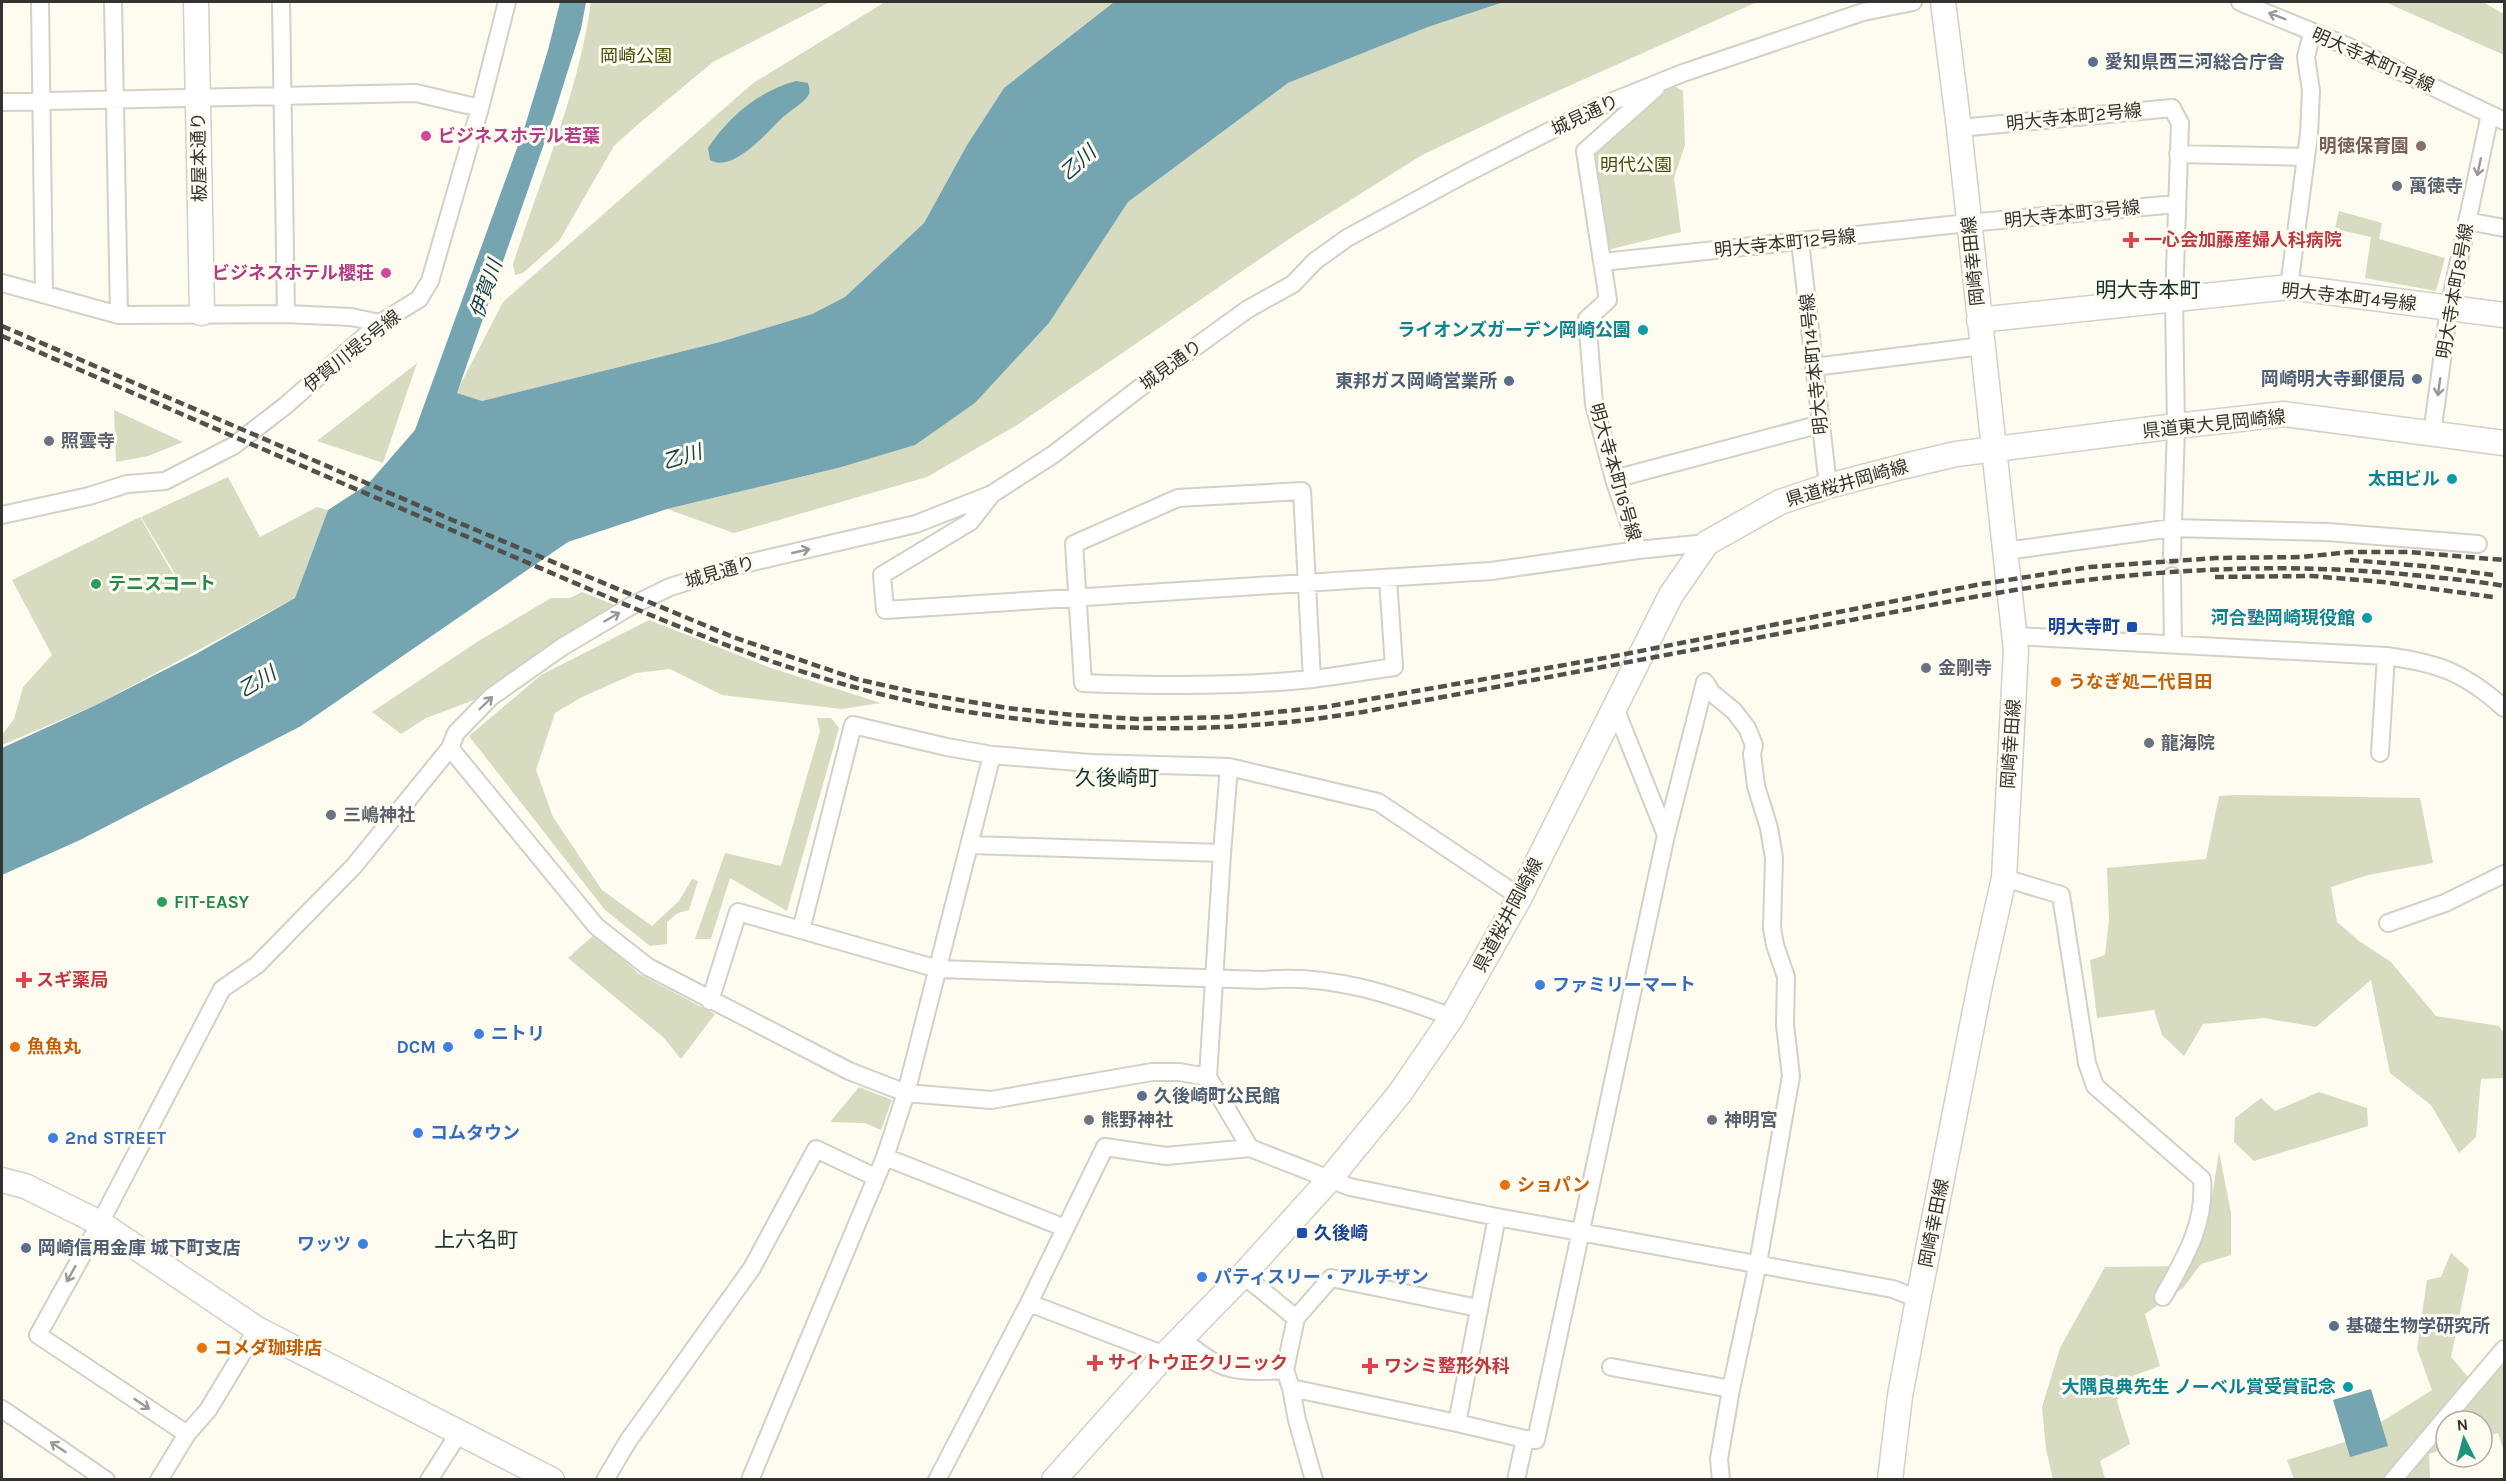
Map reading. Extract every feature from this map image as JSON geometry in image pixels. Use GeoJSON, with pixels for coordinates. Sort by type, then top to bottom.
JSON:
{"type":"FeatureCollection","features":[{"type":"Feature","properties":{"kind":"main road","name":"板屋本通り"},"geometry":{"type":"LineString","coordinates":[[196,2],[202,313]]}},
{"type":"Feature","properties":{"kind":"main road","name":"岡崎幸田線"},"geometry":{"type":"LineString","coordinates":[[1890,1479],[1900,1396],[1918,1299],[1981,980],[2004,878],[2016,636],[1943,2]]}},
{"type":"Feature","properties":{"kind":"main road","name":"明大寺本町4号線"},"geometry":{"type":"LineString","coordinates":[[1979,320],[2289,287],[2505,315]]}},
{"type":"Feature","properties":{"kind":"main road","name":"県道東大見岡崎線"},"geometry":{"type":"LineString","coordinates":[[1994,450],[2284,414],[2505,443]]}},
{"type":"Feature","properties":{"kind":"main road","name":"県道桜井岡崎線"},"geometry":{"type":"LineString","coordinates":[[1054,1479],[1212,1304],[1243,1275],[1329,1180],[1401,1093],[1452,1017],[1520,897],[1671,595],[1707,543],[1780,502],[1828,486],[1956,454],[1994,450]]}},
{"type":"Feature","properties":{"kind":"main road"},"geometry":{"type":"LineString","coordinates":[[2,1180],[25,1186],[100,1223],[257,1329],[552,1479]]}},
{"type":"Feature","properties":{"kind":"street"},"geometry":{"type":"LineString","coordinates":[[40,2],[44,294]]}},
{"type":"Feature","properties":{"kind":"street"},"geometry":{"type":"LineString","coordinates":[[112,2],[119,315]]}},
{"type":"Feature","properties":{"kind":"street"},"geometry":{"type":"LineString","coordinates":[[281,2],[286,314]]}},
{"type":"Feature","properties":{"kind":"street","name":"伊賀川堤5号線"},"geometry":{"type":"LineString","coordinates":[[2,515],[89,496],[127,484],[165,481],[233,446],[260,426],[380,323],[419,299],[430,281],[480,108],[507,2]]}},
{"type":"Feature","properties":{"kind":"street","name":"城見通り"},"geometry":{"type":"LineString","coordinates":[[187,1434],[38,1335],[100,1223],[222,989],[257,965],[354,866],[450,748],[456,733],[491,697],[562,647],[631,606],[670,587],[744,564],[916,524],[992,494],[1054,454],[1248,309],[1293,284],[1315,261],[1347,238],[1465,174],[1591,110],[1664,81],[1863,12],[1913,2]]}},
{"type":"Feature","properties":{"kind":"street","name":"明大寺本町1号線"},"geometry":{"type":"LineString","coordinates":[[2240,2],[2347,46],[2497,118]]}},
{"type":"Feature","properties":{"kind":"street"},"geometry":{"type":"LineString","coordinates":[[2289,287],[2306,157],[2311,91],[2306,57],[2312,33]]}},
{"type":"Feature","properties":{"kind":"street","name":"明大寺本町16号線"},"geometry":{"type":"LineString","coordinates":[[1638,550],[1614,479],[1593,404],[1587,319],[1608,300],[1585,151],[1664,81]]}},
{"type":"Feature","properties":{"kind":"street"},"geometry":{"type":"LineString","coordinates":[[2,102],[416,93],[480,108]]}},
{"type":"Feature","properties":{"kind":"street","name":"明大寺本町2号線"},"geometry":{"type":"LineString","coordinates":[[1959,128],[2172,108],[2180,123],[2178,154]]}},
{"type":"Feature","properties":{"kind":"street","name":"明大寺本町8号線"},"geometry":{"type":"LineString","coordinates":[[2432,434],[2449,308],[2468,220],[2497,118]]}},
{"type":"Feature","properties":{"kind":"street"},"geometry":{"type":"LineString","coordinates":[[2172,555],[2176,426],[2174,300],[2178,154],[2306,157]]}},
{"type":"Feature","properties":{"kind":"street","name":"明大寺本町3号線"},"geometry":{"type":"LineString","coordinates":[[1968,223],[2176,204]]}},
{"type":"Feature","properties":{"kind":"street"},"geometry":{"type":"LineString","coordinates":[[2468,220],[2505,228]]}},
{"type":"Feature","properties":{"kind":"street","name":"明大寺本町12号線"},"geometry":{"type":"LineString","coordinates":[[1603,262],[1968,223]]}},
{"type":"Feature","properties":{"kind":"street","name":"明大寺本町14号線"},"geometry":{"type":"LineString","coordinates":[[1800,241],[1828,486]]}},
{"type":"Feature","properties":{"kind":"street"},"geometry":{"type":"LineString","coordinates":[[2,283],[119,315],[286,314],[351,317],[380,323]]}},
{"type":"Feature","properties":{"kind":"street"},"geometry":{"type":"LineString","coordinates":[[1814,367],[1982,346]]}},
{"type":"Feature","properties":{"kind":"street"},"geometry":{"type":"LineString","coordinates":[[1614,479],[1821,424]]}},
{"type":"Feature","properties":{"kind":"street"},"geometry":{"type":"LineString","coordinates":[[1312,679],[1302,491],[1178,498],[1074,544],[1083,684],[1149,686],[1312,679],[1394,667],[1388,579]]}},
{"type":"Feature","properties":{"kind":"street"},"geometry":{"type":"LineString","coordinates":[[992,494],[970,522],[882,575],[885,610],[1491,571],[1638,550],[1707,543]]}},
{"type":"Feature","properties":{"kind":"street"},"geometry":{"type":"LineString","coordinates":[[2006,551],[2172,528],[2327,532],[2478,544]]}},
{"type":"Feature","properties":{"kind":"street"},"geometry":{"type":"LineString","coordinates":[[2172,576],[2173,644]]}},
{"type":"Feature","properties":{"kind":"street"},"geometry":{"type":"LineString","coordinates":[[2016,636],[2386,656],[2422,661],[2452,670],[2490,695],[2505,708]]}},
{"type":"Feature","properties":{"kind":"street"},"geometry":{"type":"LineString","coordinates":[[2380,753],[2386,656]]}},
{"type":"Feature","properties":{"kind":"street"},"geometry":{"type":"LineString","coordinates":[[1291,1388],[1536,1440],[1666,835],[1705,682],[1712,693],[1734,711],[1747,728],[1754,745],[1752,754],[1755,778],[1769,828],[1774,858],[1774,937],[1786,977],[1785,1025],[1791,1076],[1758,1263],[1731,1389],[1719,1459],[1721,1479]]}},
{"type":"Feature","properties":{"kind":"street"},"geometry":{"type":"LineString","coordinates":[[1614,708],[1666,835]]}},
{"type":"Feature","properties":{"kind":"street"},"geometry":{"type":"LineString","coordinates":[[801,930],[853,725],[992,755],[1090,763],[1229,767],[1378,802],[1520,897]]}},
{"type":"Feature","properties":{"kind":"street"},"geometry":{"type":"LineString","coordinates":[[450,748],[596,926],[648,967],[849,1071],[906,1093],[991,1100],[1152,1072],[1179,1072],[1208,1077]]}},
{"type":"Feature","properties":{"kind":"street"},"geometry":{"type":"LineString","coordinates":[[750,1479],[874,1177],[885,1157],[906,1093],[971,845],[992,755]]}},
{"type":"Feature","properties":{"kind":"street"},"geometry":{"type":"LineString","coordinates":[[1229,767],[1221,853],[1208,1077],[1250,1148]]}},
{"type":"Feature","properties":{"kind":"street"},"geometry":{"type":"LineString","coordinates":[[971,845],[1221,853]]}},
{"type":"Feature","properties":{"kind":"street"},"geometry":{"type":"LineString","coordinates":[[2388,923],[2445,903],[2505,874]]}},
{"type":"Feature","properties":{"kind":"street"},"geometry":{"type":"LineString","coordinates":[[2004,878],[2061,895],[2087,1063],[2096,1086],[2202,1179],[2204,1196],[2197,1233],[2163,1297]]}},
{"type":"Feature","properties":{"kind":"street"},"geometry":{"type":"LineString","coordinates":[[710,1001],[738,912],[938,969],[1214,979],[1284,978],[1333,982],[1396,995],[1452,1017]]}},
{"type":"Feature","properties":{"kind":"street"},"geometry":{"type":"LineString","coordinates":[[937,1479],[1029,1303],[1105,1147],[1166,1156],[1250,1148],[1350,1187],[1893,1289],[1918,1299]]}},
{"type":"Feature","properties":{"kind":"street"},"geometry":{"type":"LineString","coordinates":[[605,1479],[628,1441],[752,1268],[816,1149],[874,1177]]}},
{"type":"Feature","properties":{"kind":"street"},"geometry":{"type":"LineString","coordinates":[[885,1157],[1065,1228]]}},
{"type":"Feature","properties":{"kind":"street"},"geometry":{"type":"LineString","coordinates":[[1457,1423],[1497,1216]]}},
{"type":"Feature","properties":{"kind":"street"},"geometry":{"type":"LineString","coordinates":[[1243,1275],[1296,1318]]}},
{"type":"Feature","properties":{"kind":"street"},"geometry":{"type":"LineString","coordinates":[[1314,1479],[1285,1370],[1296,1318],[1331,1278],[1478,1308]]}},
{"type":"Feature","properties":{"kind":"street"},"geometry":{"type":"LineString","coordinates":[[1029,1303],[1174,1347],[1196,1351],[1225,1367],[1244,1372],[1285,1370]]}},
{"type":"Feature","properties":{"kind":"street"},"geometry":{"type":"LineString","coordinates":[[159,1479],[187,1434],[208,1410],[257,1329]]}},
{"type":"Feature","properties":{"kind":"street"},"geometry":{"type":"LineString","coordinates":[[2393,1479],[2505,1349]]}},
{"type":"Feature","properties":{"kind":"street"},"geometry":{"type":"LineString","coordinates":[[1611,1367],[1731,1389]]}},
{"type":"Feature","properties":{"kind":"street"},"geometry":{"type":"LineString","coordinates":[[2,1409],[106,1479]]}},
{"type":"Feature","properties":{"kind":"street"},"geometry":{"type":"LineString","coordinates":[[429,1479],[459,1433]]}},
{"type":"Feature","properties":{"kind":"street"},"geometry":{"type":"LineString","coordinates":[[1516,1479],[1525,1439]]}},
{"type":"Feature","properties":{"kind":"green space","name":"岡崎公園"},"geometry":{"type":"Polygon","coordinates":[[[591,2],[830,2],[713,62],[636,126],[614,146],[559,241],[523,273],[515,275],[513,264],[578,68],[591,2]]]}},
{"type":"Feature","properties":{"kind":"green space"},"geometry":{"type":"Polygon","coordinates":[[[885,2],[1114,2],[1004,88],[967,145],[924,223],[845,297],[812,314],[720,342],[482,401],[456,393],[503,302],[752,84],[885,2]]]}},
{"type":"Feature","properties":{"kind":"green space"},"geometry":{"type":"Polygon","coordinates":[[[1504,2],[1757,2],[1542,98],[1422,155],[1295,235],[1017,425],[927,477],[734,533],[667,509],[838,468],[915,444],[975,403],[1049,323],[1128,202],[1288,83],[1428,27],[1504,2]]]}},
{"type":"Feature","properties":{"kind":"green space"},"geometry":{"type":"Polygon","coordinates":[[[2385,2],[2483,2],[2504,14],[2504,55],[2385,2]]]}},
{"type":"Feature","properties":{"kind":"green space","name":"明代公園"},"geometry":{"type":"Polygon","coordinates":[[[1673,85],[1683,91],[1685,145],[1674,178],[1681,232],[1607,250],[1592,147],[1673,85]]]}},
{"type":"Feature","properties":{"kind":"green space"},"geometry":{"type":"Polygon","coordinates":[[[2339,211],[2382,223],[2379,239],[2445,258],[2436,291],[2365,278],[2371,237],[2335,229],[2339,211]]]}},
{"type":"Feature","properties":{"kind":"green space"},"geometry":{"type":"Polygon","coordinates":[[[417,363],[383,463],[317,441],[417,363]]]}},
{"type":"Feature","properties":{"kind":"green space"},"geometry":{"type":"Polygon","coordinates":[[[114,410],[183,442],[148,456],[116,462],[114,410]]]}},
{"type":"Feature","properties":{"kind":"green space"},"geometry":{"type":"Polygon","coordinates":[[[228,477],[260,537],[317,507],[328,510],[295,598],[96,705],[2,745],[2,735],[14,719],[23,687],[52,655],[12,580],[140,517],[181,588],[183,587],[141,517],[228,477]]]}},
{"type":"Feature","properties":{"kind":"green space"},"geometry":{"type":"Polygon","coordinates":[[[582,592],[617,606],[544,649],[474,700],[426,718],[401,734],[372,712],[477,642],[551,598],[570,598],[582,592]]]}},
{"type":"Feature","properties":{"kind":"green space"},"geometry":{"type":"Polygon","coordinates":[[[649,620],[771,668],[881,703],[842,709],[722,695],[670,669],[636,673],[582,697],[555,713],[536,770],[553,817],[602,890],[652,926],[679,901],[692,879],[698,881],[689,910],[678,913],[667,922],[667,944],[650,946],[605,910],[469,736],[541,675],[649,620]]]}},
{"type":"Feature","properties":{"kind":"green space"},"geometry":{"type":"Polygon","coordinates":[[[817,718],[831,718],[839,728],[787,911],[730,878],[711,939],[695,939],[725,853],[781,866],[820,731],[817,718]]]}},
{"type":"Feature","properties":{"kind":"green space"},"geometry":{"type":"Polygon","coordinates":[[[2219,796],[2420,798],[2433,863],[2368,875],[2331,887],[2337,922],[2359,941],[2391,962],[2436,1016],[2499,1026],[2504,1033],[2504,1078],[2481,1079],[2476,1137],[2459,1153],[2431,1105],[2390,1073],[2371,980],[2316,1027],[2264,1018],[2203,1024],[2184,1056],[2162,1035],[2154,1010],[2097,1018],[2090,960],[2105,955],[2109,920],[2107,868],[2206,859],[2219,796]]]}},
{"type":"Feature","properties":{"kind":"green space"},"geometry":{"type":"Polygon","coordinates":[[[595,934],[639,974],[715,1014],[681,1059],[663,1037],[568,958],[595,934]]]}},
{"type":"Feature","properties":{"kind":"green space"},"geometry":{"type":"Polygon","coordinates":[[[859,1087],[892,1100],[881,1130],[865,1123],[830,1122],[859,1087]]]}},
{"type":"Feature","properties":{"kind":"green space"},"geometry":{"type":"Polygon","coordinates":[[[2319,1092],[2367,1108],[2368,1126],[2254,1161],[2234,1142],[2235,1118],[2261,1098],[2275,1111],[2319,1092]]]}},
{"type":"Feature","properties":{"kind":"green space"},"geometry":{"type":"Polygon","coordinates":[[[2219,1152],[2231,1213],[2231,1255],[2201,1264],[2183,1288],[2145,1314],[2160,1366],[2127,1378],[2117,1401],[2130,1444],[2100,1461],[2105,1479],[2053,1479],[2046,1449],[2042,1407],[2060,1348],[2105,1267],[2189,1266],[2207,1228],[2219,1152]]]}},
{"type":"Feature","properties":{"kind":"green space"},"geometry":{"type":"Polygon","coordinates":[[[2451,1253],[2469,1269],[2451,1357],[2480,1391],[2504,1362],[2504,1452],[2498,1433],[2494,1434],[2494,1409],[2434,1409],[2434,1453],[2429,1454],[2430,1479],[2294,1479],[2287,1460],[2354,1439],[2432,1390],[2417,1349],[2427,1280],[2441,1277],[2451,1253]]]}},
{"type":"Feature","properties":{"kind":"water"},"geometry":{"type":"Polygon","coordinates":[[[560,2],[586,2],[581,29],[553,118],[457,393],[482,401],[720,342],[812,314],[845,297],[924,223],[967,145],[1004,88],[1114,2],[1504,2],[1428,27],[1288,83],[1128,202],[1049,323],[975,403],[915,445],[838,468],[667,509],[568,542],[301,726],[80,840],[2,875],[2,748],[96,705],[196,654],[295,598],[328,510],[368,484],[415,430],[525,126],[560,2]]]}},
{"type":"Feature","properties":{"kind":"water"},"geometry":{"type":"Polygon","coordinates":[[[796,81],[808,83],[810,90],[803,102],[739,156],[719,163],[710,160],[708,148],[735,115],[757,98],[782,85],[796,81]]]}},
{"type":"Feature","properties":{"kind":"water"},"geometry":{"type":"Polygon","coordinates":[[[2371,1389],[2388,1446],[2350,1457],[2333,1400],[2371,1389]]]}},
{"type":"Feature","properties":{"kind":"railway"},"geometry":{"type":"LineString","coordinates":[[2,326],[457,522],[733,637],[856,679],[914,692],[1007,708],[1073,715],[1138,719],[1228,717],[1325,707],[1610,657],[1976,585],[2090,567],[2216,558],[2302,557],[2350,552],[2408,552],[2504,560]]}},
{"type":"Feature","properties":{"kind":"railway"},"geometry":{"type":"LineString","coordinates":[[2,336],[620,602],[736,648],[794,669],[914,702],[975,713],[1050,722],[1126,727],[1202,728],[1320,718],[1363,712],[1979,596],[2145,574],[2256,568],[2312,569],[2367,571],[2504,586]]}},
{"type":"Feature","properties":{"kind":"railway"},"geometry":{"type":"LineString","coordinates":[[2350,560],[2434,567],[2493,575]]}},
{"type":"Feature","properties":{"kind":"railway"},"geometry":{"type":"LineString","coordinates":[[2215,577],[2312,576],[2383,582],[2493,597]]}},
{"type":"Feature","properties":{"kind":"place","name":"愛知県西三河総合庁舎"},"geometry":{"type":"Point","coordinates":[2093,62]}},
{"type":"Feature","properties":{"kind":"place","name":"ビジネスホテル若葉"},"geometry":{"type":"Point","coordinates":[426,136]}},
{"type":"Feature","properties":{"kind":"place","name":"明徳保育園"},"geometry":{"type":"Point","coordinates":[2421,146]}},
{"type":"Feature","properties":{"kind":"place","name":"萬徳寺"},"geometry":{"type":"Point","coordinates":[2397,186]}},
{"type":"Feature","properties":{"kind":"place","name":"一心会加藤産婦人科病院"},"geometry":{"type":"Point","coordinates":[2131,240]}},
{"type":"Feature","properties":{"kind":"place","name":"ビジネスホテル櫻荘"},"geometry":{"type":"Point","coordinates":[386,273]}},
{"type":"Feature","properties":{"kind":"place","name":"ライオンズガーデン岡崎公園"},"geometry":{"type":"Point","coordinates":[1643,330]}},
{"type":"Feature","properties":{"kind":"place","name":"岡崎明大寺郵便局"},"geometry":{"type":"Point","coordinates":[2417,379]}},
{"type":"Feature","properties":{"kind":"place","name":"東邦ガス岡崎営業所"},"geometry":{"type":"Point","coordinates":[1509,381]}},
{"type":"Feature","properties":{"kind":"place","name":"照雲寺"},"geometry":{"type":"Point","coordinates":[49,441]}},
{"type":"Feature","properties":{"kind":"place","name":"太田ビル"},"geometry":{"type":"Point","coordinates":[2452,479]}},
{"type":"Feature","properties":{"kind":"place","name":"テニスコート"},"geometry":{"type":"Point","coordinates":[96,584]}},
{"type":"Feature","properties":{"kind":"place","name":"河合塾岡崎現役館"},"geometry":{"type":"Point","coordinates":[2367,618]}},
{"type":"Feature","properties":{"kind":"place","name":"明大寺町"},"geometry":{"type":"Point","coordinates":[2132,627]}},
{"type":"Feature","properties":{"kind":"place","name":"金剛寺"},"geometry":{"type":"Point","coordinates":[1926,668]}},
{"type":"Feature","properties":{"kind":"place","name":"うなぎ処二代目田"},"geometry":{"type":"Point","coordinates":[2056,682]}},
{"type":"Feature","properties":{"kind":"place","name":"龍海院"},"geometry":{"type":"Point","coordinates":[2149,743]}},
{"type":"Feature","properties":{"kind":"place","name":"三嶋神社"},"geometry":{"type":"Point","coordinates":[331,815]}},
{"type":"Feature","properties":{"kind":"place","name":"FIT-EASY"},"geometry":{"type":"Point","coordinates":[162,902]}},
{"type":"Feature","properties":{"kind":"place","name":"スギ薬局"},"geometry":{"type":"Point","coordinates":[24,980]}},
{"type":"Feature","properties":{"kind":"place","name":"ファミリーマート"},"geometry":{"type":"Point","coordinates":[1540,985]}},
{"type":"Feature","properties":{"kind":"place","name":"ニトリ"},"geometry":{"type":"Point","coordinates":[479,1034]}},
{"type":"Feature","properties":{"kind":"place","name":"魚魚丸"},"geometry":{"type":"Point","coordinates":[15,1047]}},
{"type":"Feature","properties":{"kind":"place","name":"DCM"},"geometry":{"type":"Point","coordinates":[448,1047]}},
{"type":"Feature","properties":{"kind":"place","name":"久後崎町公民館"},"geometry":{"type":"Point","coordinates":[1142,1096]}},
{"type":"Feature","properties":{"kind":"place","name":"熊野神社"},"geometry":{"type":"Point","coordinates":[1089,1120]}},
{"type":"Feature","properties":{"kind":"place","name":"神明宮"},"geometry":{"type":"Point","coordinates":[1712,1120]}},
{"type":"Feature","properties":{"kind":"place","name":"コムタウン"},"geometry":{"type":"Point","coordinates":[418,1133]}},
{"type":"Feature","properties":{"kind":"place","name":"2nd STREET"},"geometry":{"type":"Point","coordinates":[53,1138]}},
{"type":"Feature","properties":{"kind":"place","name":"ショパン"},"geometry":{"type":"Point","coordinates":[1505,1185]}},
{"type":"Feature","properties":{"kind":"place","name":"久後崎"},"geometry":{"type":"Point","coordinates":[1302,1233]}},
{"type":"Feature","properties":{"kind":"place","name":"ワッツ"},"geometry":{"type":"Point","coordinates":[363,1244]}},
{"type":"Feature","properties":{"kind":"place","name":"岡崎信用金庫 城下町支店"},"geometry":{"type":"Point","coordinates":[26,1248]}},
{"type":"Feature","properties":{"kind":"place","name":"パティスリー・アルチザン"},"geometry":{"type":"Point","coordinates":[1202,1277]}},
{"type":"Feature","properties":{"kind":"place","name":"基礎生物学研究所"},"geometry":{"type":"Point","coordinates":[2334,1326]}},
{"type":"Feature","properties":{"kind":"place","name":"コメダ珈琲店"},"geometry":{"type":"Point","coordinates":[202,1348]}},
{"type":"Feature","properties":{"kind":"place","name":"サイトウ正クリニック"},"geometry":{"type":"Point","coordinates":[1095,1363]}},
{"type":"Feature","properties":{"kind":"place","name":"ワシミ整形外科"},"geometry":{"type":"Point","coordinates":[1370,1366]}},
{"type":"Feature","properties":{"kind":"place","name":"大隅良典先生 ノーベル賞受賞記念"},"geometry":{"type":"Point","coordinates":[2348,1387]}},
{"type":"Feature","properties":{"kind":"district","name":"明大寺本町"},"geometry":{"type":"Point","coordinates":[2148,290]}},
{"type":"Feature","properties":{"kind":"district","name":"久後崎町"},"geometry":{"type":"Point","coordinates":[1117,778]}},
{"type":"Feature","properties":{"kind":"district","name":"上六名町"},"geometry":{"type":"Point","coordinates":[476,1240]}},
{"type":"Feature","properties":{"kind":"water label","name":"乙川"},"geometry":{"type":"Point","coordinates":[1078,163]}},
{"type":"Feature","properties":{"kind":"water label","name":"伊賀川"},"geometry":{"type":"Point","coordinates":[486,289]}},
{"type":"Feature","properties":{"kind":"water label","name":"乙川"},"geometry":{"type":"Point","coordinates":[682,457]}},
{"type":"Feature","properties":{"kind":"water label","name":"乙川"},"geometry":{"type":"Point","coordinates":[257,682]}}]}
